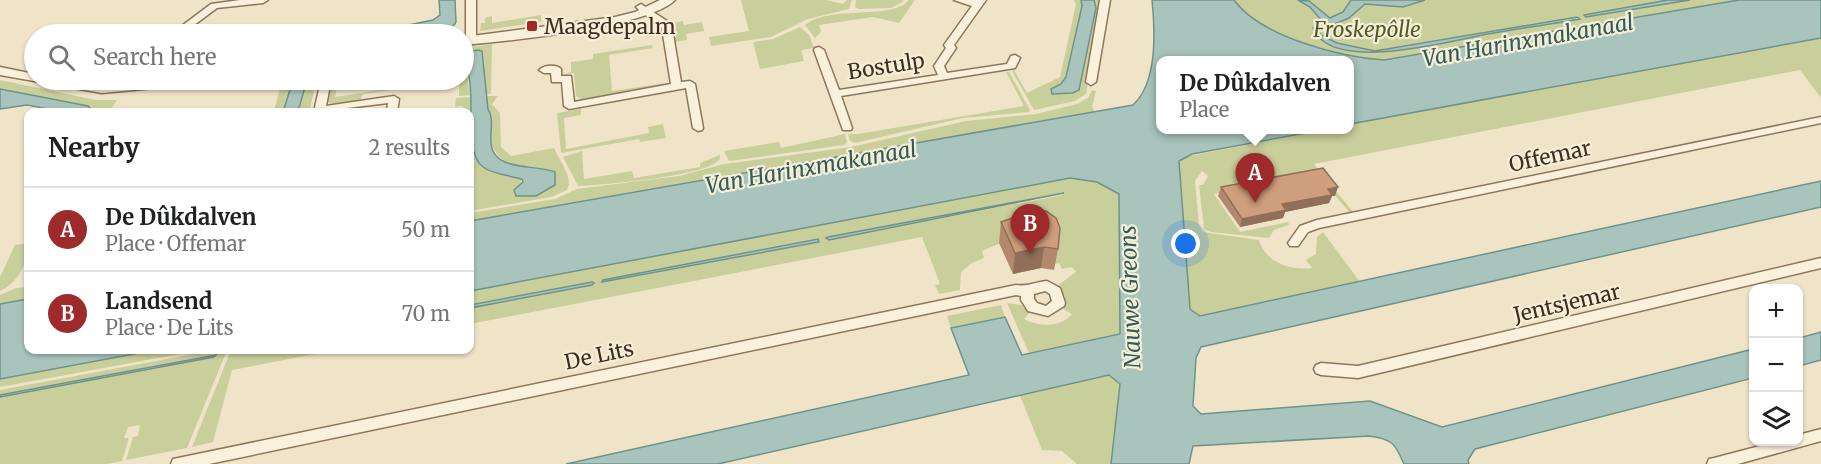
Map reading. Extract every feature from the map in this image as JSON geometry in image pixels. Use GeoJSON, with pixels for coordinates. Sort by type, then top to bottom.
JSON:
{"type":"FeatureCollection","features":[{"type":"Feature","properties":{"kind":"street"},"geometry":{"type":"LineString","coordinates":[[190,24],[214,6],[263,0]]}},
{"type":"Feature","properties":{"kind":"street"},"geometry":{"type":"LineString","coordinates":[[469,24],[471,0]]}},
{"type":"Feature","properties":{"kind":"street"},"geometry":{"type":"LineString","coordinates":[[645,9],[656,0]]}},
{"type":"Feature","properties":{"kind":"street"},"geometry":{"type":"LineString","coordinates":[[474,40],[599,24],[669,0]]}},
{"type":"Feature","properties":{"kind":"street"},"geometry":{"type":"LineString","coordinates":[[959,0],[980,2]]}},
{"type":"Feature","properties":{"kind":"street"},"geometry":{"type":"LineString","coordinates":[[1091,82],[1105,0]]}},
{"type":"Feature","properties":{"kind":"street","name":"Bostulp"},"geometry":{"type":"LineString","coordinates":[[944,76],[939,66],[951,48],[949,45],[980,2]]}},
{"type":"Feature","properties":{"kind":"street"},"geometry":{"type":"LineString","coordinates":[[645,9],[667,28],[677,87]]}},
{"type":"Feature","properties":{"kind":"street","name":"Bostulp"},"geometry":{"type":"LineString","coordinates":[[819,50],[847,128]]}},
{"type":"Feature","properties":{"kind":"street","name":"Bostulp"},"geometry":{"type":"LineString","coordinates":[[835,94],[1011,66],[1015,58]]}},
{"type":"Feature","properties":{"kind":"street"},"geometry":{"type":"LineString","coordinates":[[544,70],[556,69],[556,80],[567,78],[569,106],[690,84],[699,128]]}},
{"type":"Feature","properties":{"kind":"street"},"geometry":{"type":"LineString","coordinates":[[0,71],[24,76]]}},
{"type":"Feature","properties":{"kind":"street"},"geometry":{"type":"LineString","coordinates":[[320,108],[324,90]]}},
{"type":"Feature","properties":{"kind":"street"},"geometry":{"type":"LineString","coordinates":[[338,108],[394,99],[393,108]]}},
{"type":"Feature","properties":{"kind":"street","name":"Offemar"},"geometry":{"type":"LineString","coordinates":[[1294,243],[1304,229],[1317,224],[1821,120]]}},
{"type":"Feature","properties":{"kind":"street","name":"Jentsjemar"},"geometry":{"type":"LineString","coordinates":[[1321,369],[1358,372],[1821,263]]}},
{"type":"Feature","properties":{"kind":"street","name":"De Lits"},"geometry":{"type":"LineString","coordinates":[[178,464],[1005,292],[1028,292]]}},
{"type":"Feature","properties":{"kind":"street"},"geometry":{"type":"LineString","coordinates":[[1803,440],[1821,435]]}},
{"type":"Feature","properties":{"kind":"street"},"geometry":{"type":"LineString","coordinates":[[1714,464],[1780,446]]}},
{"type":"Feature","properties":{"kind":"green space"},"geometry":{"type":"Polygon","coordinates":[[[741,0],[826,0],[843,4],[847,0],[852,0],[849,9],[808,19],[771,37],[711,46],[709,37],[749,31],[741,0]]]}},
{"type":"Feature","properties":{"kind":"green space"},"geometry":{"type":"Polygon","coordinates":[[[856,0],[904,1],[891,8],[858,9],[855,7],[856,0]]]}},
{"type":"Feature","properties":{"kind":"green space"},"geometry":{"type":"Polygon","coordinates":[[[909,0],[915,0],[899,23],[873,17],[819,25],[821,32],[815,38],[805,25],[830,15],[889,10],[909,0]]]}},
{"type":"Feature","properties":{"kind":"green space"},"geometry":{"type":"Polygon","coordinates":[[[1074,0],[1081,0],[1082,6],[1066,77],[1061,84],[1051,89],[1079,90],[1096,9],[1094,0],[1102,0],[1086,94],[1075,101],[1034,110],[1012,71],[1014,70],[1027,93],[1060,77],[1076,4],[1074,0]]]}},
{"type":"Feature","properties":{"kind":"green space","name":"Froskepôlle"},"geometry":{"type":"Polygon","coordinates":[[[1234,0],[1739,0],[1384,60],[1346,55],[1303,43],[1263,25],[1246,13],[1234,0]]]}},
{"type":"Feature","properties":{"kind":"green space"},"geometry":{"type":"Polygon","coordinates":[[[541,15],[541,22],[480,31],[481,23],[485,23],[485,18],[492,16],[492,23],[541,15]]]}},
{"type":"Feature","properties":{"kind":"green space"},"geometry":{"type":"Polygon","coordinates":[[[683,21],[684,25],[702,22],[704,31],[686,34],[687,40],[675,42],[669,24],[683,21]]]}},
{"type":"Feature","properties":{"kind":"green space"},"geometry":{"type":"Polygon","coordinates":[[[800,27],[809,35],[814,48],[801,50],[804,61],[760,69],[753,42],[773,39],[800,27]]]}},
{"type":"Feature","properties":{"kind":"green space"},"geometry":{"type":"Polygon","coordinates":[[[1821,38],[1821,98],[1800,70],[1314,164],[1353,212],[1350,213],[1317,174],[1214,194],[1240,232],[1288,222],[1289,225],[1274,230],[1269,238],[1211,232],[1204,229],[1199,185],[1203,185],[1208,176],[1202,171],[1195,181],[1199,225],[1203,232],[1259,240],[1262,248],[1273,259],[1287,266],[1304,269],[1312,268],[1306,260],[1316,254],[1317,237],[1323,232],[1360,282],[1200,316],[1190,309],[1179,161],[1184,157],[1302,134],[1354,134],[1354,123],[1821,38]]]}},
{"type":"Feature","properties":{"kind":"green space"},"geometry":{"type":"Polygon","coordinates":[[[492,44],[491,94],[486,94],[482,51],[474,62],[474,47],[492,44]]]}},
{"type":"Feature","properties":{"kind":"green space"},"geometry":{"type":"Polygon","coordinates":[[[652,45],[653,48],[609,55],[612,91],[666,83],[657,87],[582,100],[576,96],[574,73],[563,74],[571,72],[571,62],[593,59],[593,54],[652,45]]]}},
{"type":"Feature","properties":{"kind":"green space"},"geometry":{"type":"Polygon","coordinates":[[[1006,72],[1009,72],[1029,112],[963,118],[855,143],[850,141],[848,134],[1024,106],[1006,72]]]}},
{"type":"Feature","properties":{"kind":"green space"},"geometry":{"type":"Polygon","coordinates":[[[0,80],[24,85],[24,90],[48,90],[96,100],[117,100],[112,108],[92,108],[0,89],[0,80]]]}},
{"type":"Feature","properties":{"kind":"green space"},"geometry":{"type":"Polygon","coordinates":[[[279,90],[291,90],[284,108],[275,108],[279,90]]]}},
{"type":"Feature","properties":{"kind":"green space"},"geometry":{"type":"Polygon","coordinates":[[[304,90],[314,90],[310,108],[300,108],[304,90]]]}},
{"type":"Feature","properties":{"kind":"green space"},"geometry":{"type":"Polygon","coordinates":[[[328,90],[336,90],[335,97],[391,90],[363,94],[360,101],[335,105],[326,101],[328,90]]]}},
{"type":"Feature","properties":{"kind":"green space"},"geometry":{"type":"Polygon","coordinates":[[[459,90],[469,90],[470,95],[459,96],[459,90]]]}},
{"type":"Feature","properties":{"kind":"green space"},"geometry":{"type":"Polygon","coordinates":[[[1092,90],[1096,91],[1092,107],[1095,112],[474,220],[474,212],[555,199],[577,189],[679,176],[724,164],[851,147],[966,121],[1036,114],[1077,104],[1088,98],[1092,90]]]}},
{"type":"Feature","properties":{"kind":"green space"},"geometry":{"type":"Polygon","coordinates":[[[486,96],[498,96],[492,104],[500,113],[501,147],[511,156],[554,148],[569,180],[567,190],[551,197],[474,210],[474,145],[480,166],[522,179],[520,185],[555,173],[507,162],[494,148],[489,129],[486,96]]]}},
{"type":"Feature","properties":{"kind":"green space"},"geometry":{"type":"Polygon","coordinates":[[[470,97],[471,108],[455,107],[456,98],[470,97]]]}},
{"type":"Feature","properties":{"kind":"green space"},"geometry":{"type":"Polygon","coordinates":[[[581,109],[581,115],[564,118],[566,149],[649,133],[648,127],[663,124],[666,138],[640,142],[639,139],[561,153],[557,113],[581,109]]]}},
{"type":"Feature","properties":{"kind":"green space"},"geometry":{"type":"Polygon","coordinates":[[[845,134],[847,142],[844,145],[729,161],[724,151],[779,142],[781,148],[845,134]]]}},
{"type":"Feature","properties":{"kind":"green space"},"geometry":{"type":"Polygon","coordinates":[[[582,151],[584,179],[632,171],[634,178],[700,167],[700,163],[720,155],[720,158],[713,164],[678,175],[578,186],[563,157],[582,151]]]}},
{"type":"Feature","properties":{"kind":"green space"},"geometry":{"type":"Polygon","coordinates":[[[1071,178],[1097,182],[1119,194],[1121,334],[1029,353],[1007,303],[1021,305],[1030,312],[1024,319],[1030,322],[1049,325],[1062,322],[1072,314],[1063,309],[1065,297],[1057,286],[1076,272],[1072,267],[1062,269],[1059,263],[1055,264],[1024,233],[982,251],[984,258],[972,263],[961,272],[960,290],[939,294],[935,285],[940,284],[922,237],[474,323],[474,307],[594,284],[592,282],[474,304],[474,290],[1071,178]],[[1062,193],[828,237],[827,240],[1063,195],[1062,193]],[[818,239],[602,282],[819,242],[818,239]]]}},
{"type":"Feature","properties":{"kind":"green space"},"geometry":{"type":"Polygon","coordinates":[[[24,244],[24,264],[12,283],[0,291],[0,277],[15,245],[24,244]]]}},
{"type":"Feature","properties":{"kind":"green space"},"geometry":{"type":"Polygon","coordinates":[[[24,287],[24,300],[0,304],[0,295],[24,287]]]}},
{"type":"Feature","properties":{"kind":"green space"},"geometry":{"type":"Polygon","coordinates":[[[1001,305],[1005,317],[951,328],[947,316],[1001,305]]]}},
{"type":"Feature","properties":{"kind":"green space"},"geometry":{"type":"Polygon","coordinates":[[[134,354],[180,354],[0,387],[0,379],[134,354]]]}},
{"type":"Feature","properties":{"kind":"green space"},"geometry":{"type":"Polygon","coordinates":[[[194,354],[216,354],[0,395],[0,390],[194,354]]]}},
{"type":"Feature","properties":{"kind":"green space"},"geometry":{"type":"Polygon","coordinates":[[[216,354],[225,354],[187,448],[126,460],[133,437],[138,436],[140,425],[128,427],[124,438],[129,438],[122,461],[107,464],[0,464],[0,397],[214,357],[216,354]]]}},
{"type":"Feature","properties":{"kind":"green space"},"geometry":{"type":"Polygon","coordinates":[[[229,354],[315,354],[232,370],[213,442],[192,447],[229,354]]]}},
{"type":"Feature","properties":{"kind":"green space"},"geometry":{"type":"Polygon","coordinates":[[[1109,375],[1120,384],[1111,464],[1077,464],[1062,451],[1042,450],[1020,396],[1109,375]]]}},
{"type":"Feature","properties":{"kind":"water"},"geometry":{"type":"Polygon","coordinates":[[[439,0],[455,0],[454,24],[413,24],[433,20],[440,15],[439,0]]]}},
{"type":"Feature","properties":{"kind":"water"},"geometry":{"type":"Polygon","coordinates":[[[1081,0],[1094,0],[1096,8],[1079,90],[1073,93],[1052,94],[1051,89],[1061,84],[1066,77],[1082,6],[1081,0]]]}},
{"type":"Feature","properties":{"kind":"water"},"geometry":{"type":"Polygon","coordinates":[[[1152,0],[1234,0],[1246,13],[1282,34],[1303,43],[1353,56],[1156,56],[1156,134],[1300,134],[1192,154],[1179,161],[1190,309],[1200,316],[1821,181],[1821,207],[1201,347],[1196,358],[1193,406],[1201,414],[1370,401],[1442,427],[1749,350],[1749,379],[1475,449],[1468,460],[1469,464],[1404,464],[1392,443],[1369,436],[1193,446],[1189,464],[1111,464],[1120,384],[1109,375],[718,464],[566,464],[969,375],[951,328],[1005,317],[1022,355],[1120,334],[1119,194],[1097,182],[1070,178],[474,290],[474,220],[1133,105],[1147,83],[1151,70],[1154,41],[1152,0]]]}},
{"type":"Feature","properties":{"kind":"water"},"geometry":{"type":"Polygon","coordinates":[[[1298,0],[1309,1],[1330,18],[1343,12],[1351,0],[1425,0],[1403,7],[1365,4],[1349,18],[1318,31],[1337,43],[1375,51],[1577,17],[1580,19],[1422,47],[1367,52],[1343,50],[1324,42],[1313,28],[1322,21],[1310,7],[1298,0]]]}},
{"type":"Feature","properties":{"kind":"water"},"geometry":{"type":"Polygon","coordinates":[[[1668,0],[1690,0],[1586,17],[1584,15],[1668,0]]]}},
{"type":"Feature","properties":{"kind":"water","name":"Van Harinxmakanaal"},"geometry":{"type":"Polygon","coordinates":[[[1739,0],[1821,0],[1821,38],[1354,123],[1354,56],[1384,60],[1739,0]]]}},
{"type":"Feature","properties":{"kind":"water"},"geometry":{"type":"Polygon","coordinates":[[[474,51],[482,51],[493,152],[506,163],[555,172],[555,185],[536,196],[516,196],[514,190],[523,182],[522,179],[491,171],[477,160],[474,152],[474,108],[471,108],[471,90],[474,90],[474,51]]]}},
{"type":"Feature","properties":{"kind":"water"},"geometry":{"type":"Polygon","coordinates":[[[0,89],[90,108],[43,108],[27,105],[0,109],[0,89]]]}},
{"type":"Feature","properties":{"kind":"water"},"geometry":{"type":"Polygon","coordinates":[[[290,90],[304,90],[299,108],[284,108],[290,90]]]}},
{"type":"Feature","properties":{"kind":"water"},"geometry":{"type":"Polygon","coordinates":[[[1064,193],[829,240],[826,238],[828,237],[1064,193]]]}},
{"type":"Feature","properties":{"kind":"water"},"geometry":{"type":"Polygon","coordinates":[[[818,239],[819,242],[602,282],[603,280],[818,239]]]}},
{"type":"Feature","properties":{"kind":"water"},"geometry":{"type":"Polygon","coordinates":[[[592,282],[594,283],[474,307],[474,304],[592,282]]]}},
{"type":"Feature","properties":{"kind":"water"},"geometry":{"type":"Polygon","coordinates":[[[24,300],[24,354],[134,354],[0,379],[0,304],[24,300]]]}},
{"type":"Feature","properties":{"kind":"water"},"geometry":{"type":"Polygon","coordinates":[[[1821,332],[1821,360],[1803,365],[1803,337],[1821,332]]]}},
{"type":"Feature","properties":{"kind":"water"},"geometry":{"type":"Polygon","coordinates":[[[216,355],[214,357],[0,397],[0,395],[216,355]]]}},
{"type":"Feature","properties":{"kind":"building"},"geometry":{"type":"Polygon","coordinates":[[[1323,168],[1338,187],[1328,189],[1332,195],[1282,204],[1286,210],[1242,219],[1221,187],[1323,168]]]}},
{"type":"Feature","properties":{"kind":"building"},"geometry":{"type":"Polygon","coordinates":[[[1035,210],[1046,211],[1056,218],[1060,228],[1058,249],[1044,247],[1015,253],[1001,222],[1035,210]]]}},
{"type":"Feature","properties":{"kind":"place","name":"Maagdepalm"},"geometry":{"type":"Point","coordinates":[532,26]}},
{"type":"Feature","properties":{"kind":"place","name":"De Dûkdalven"},"geometry":{"type":"Point","coordinates":[1255,203]}},
{"type":"Feature","properties":{"kind":"place","name":"Landsend"},"geometry":{"type":"Point","coordinates":[1030,254]}},
{"type":"Feature","properties":{"kind":"water label","name":"Nauwe Greons"},"geometry":{"type":"Point","coordinates":[1130,297]}}]}
